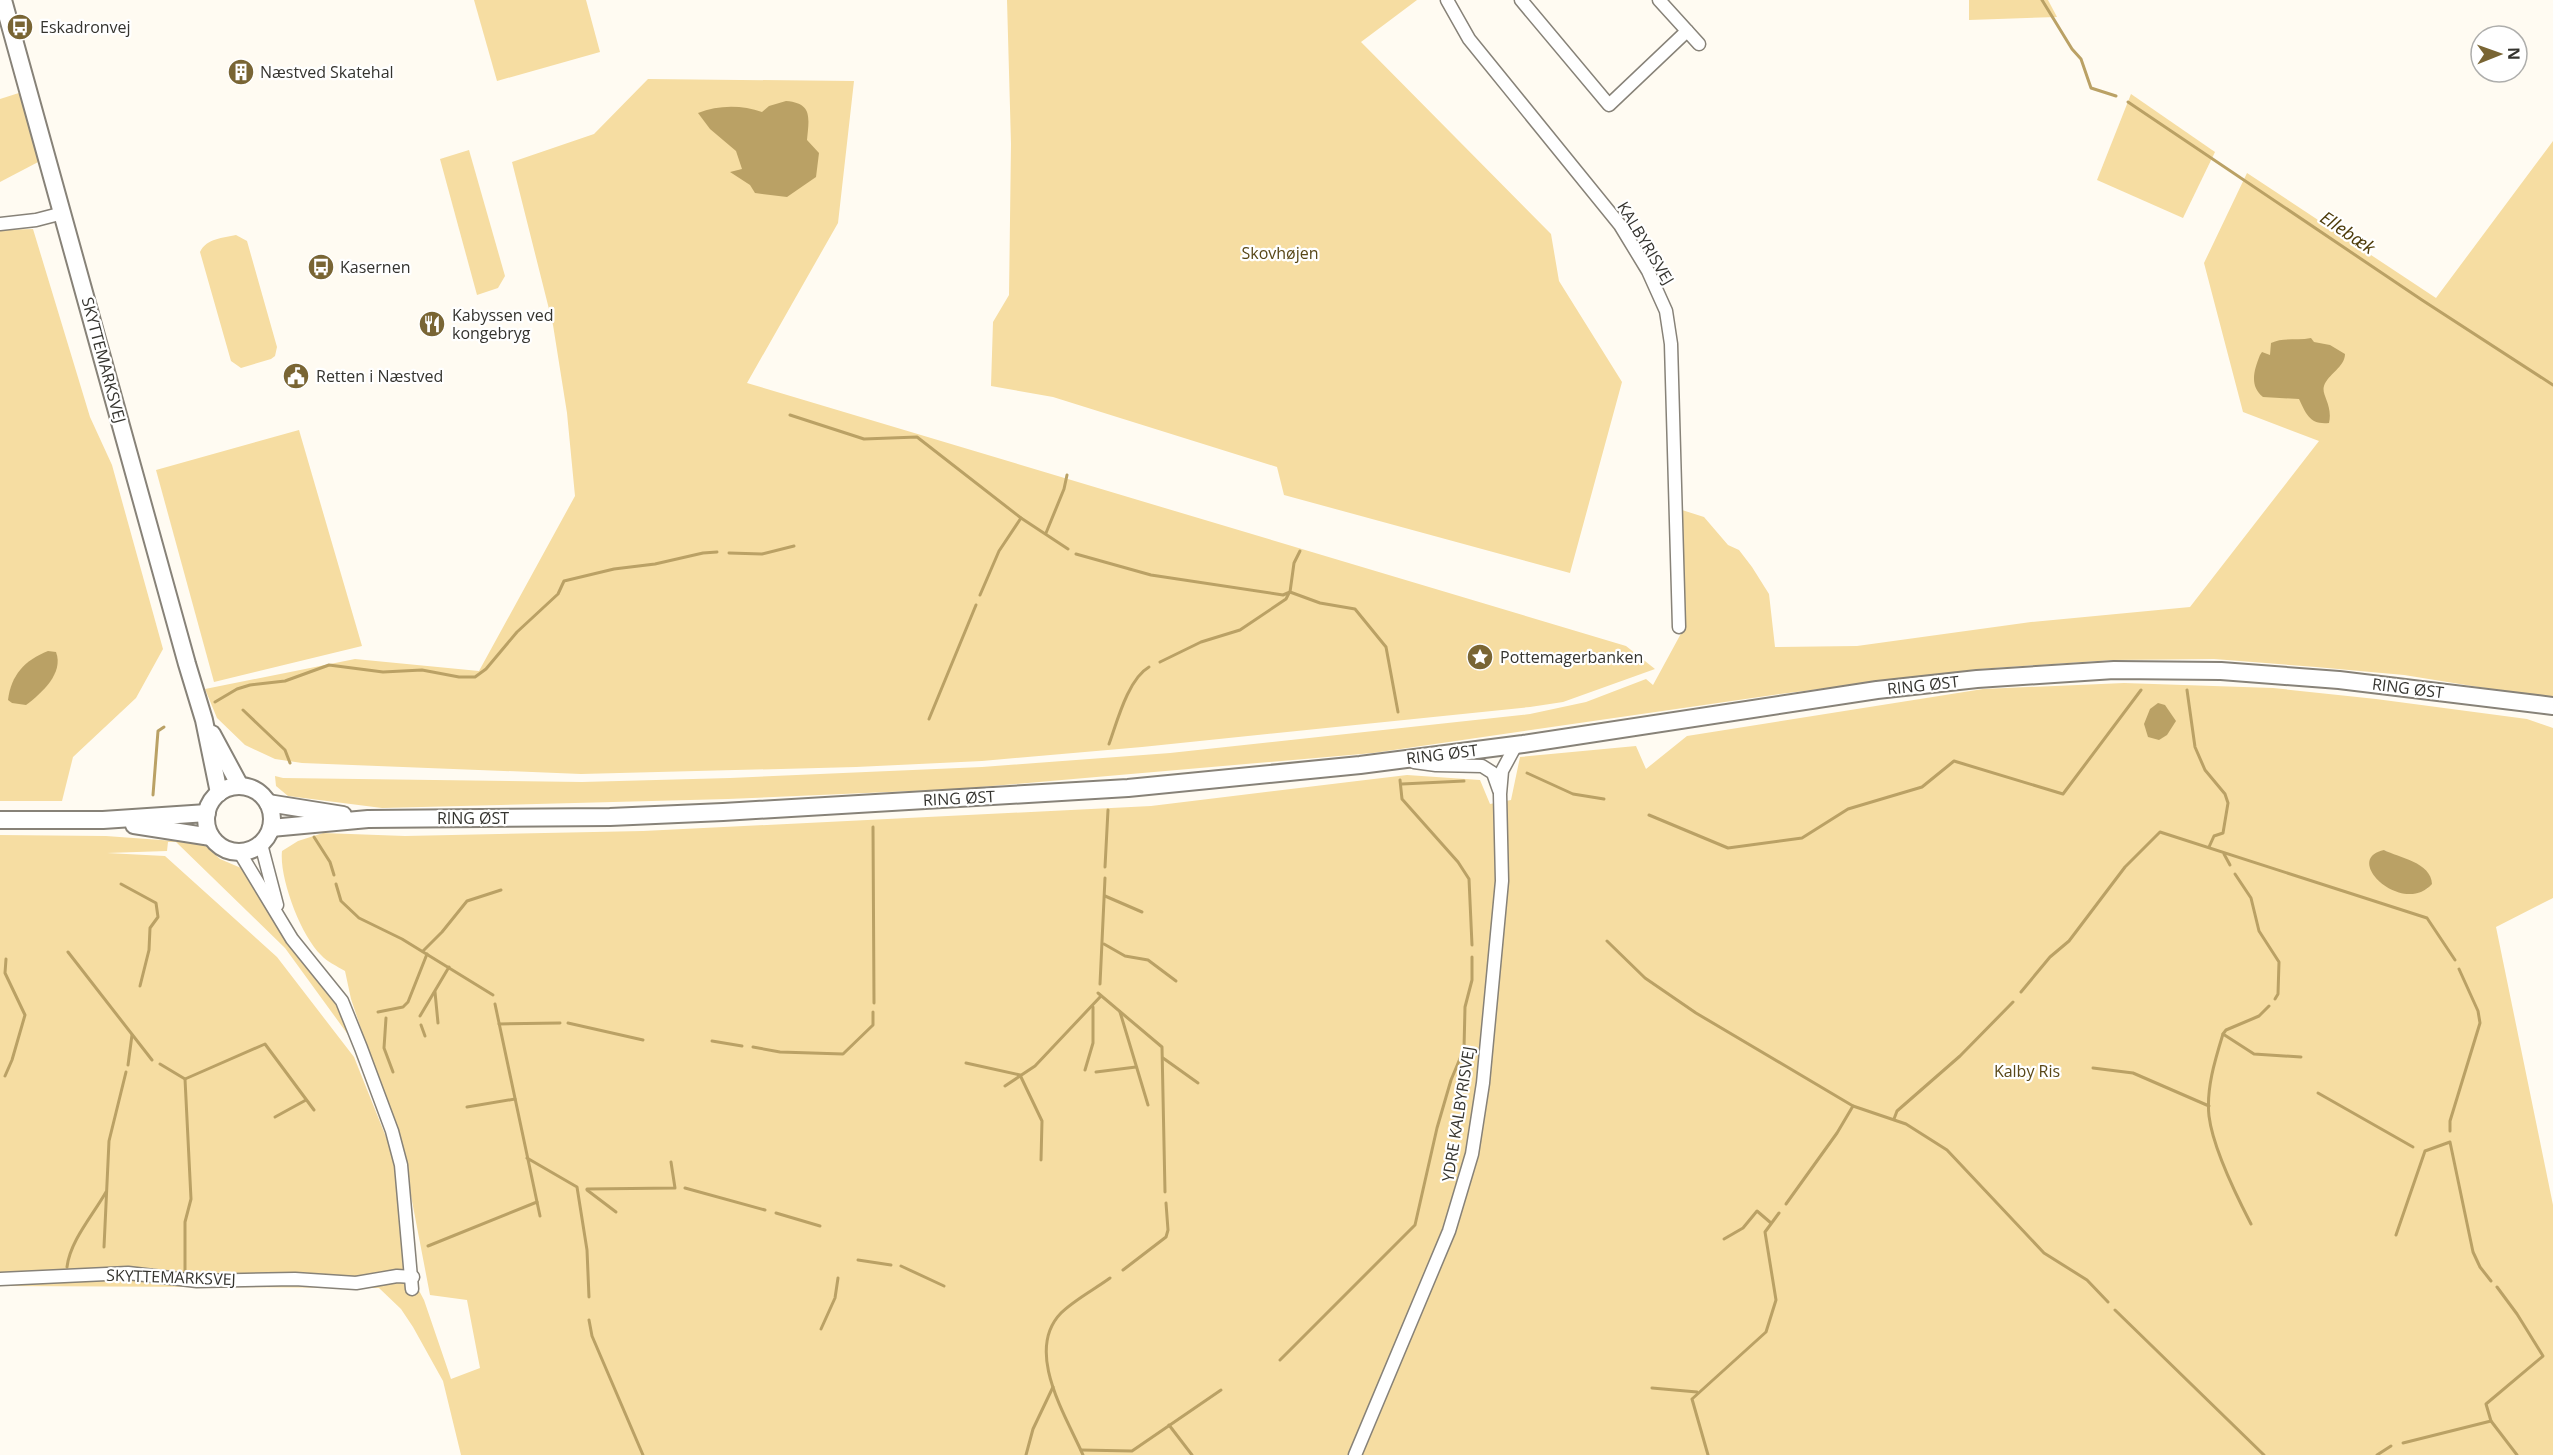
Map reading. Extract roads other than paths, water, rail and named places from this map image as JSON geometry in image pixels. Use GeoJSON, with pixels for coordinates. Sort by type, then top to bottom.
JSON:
{"type":"FeatureCollection","features":[{"type":"Feature","properties":{"kind":"main road","name":"SKYTTEMARKSVEJ"},"geometry":{"type":"LineString","coordinates":[[3,0],[204,720],[219,793]]}},
{"type":"Feature","properties":{"kind":"main road","name":"RING ØST"},"geometry":{"type":"LineString","coordinates":[[272,828],[368,819],[610,817],[735,812],[1128,788],[1516,745],[1877,690],[1977,679],[2114,670],[2221,671],[2306,677],[2553,706]]}},
{"type":"Feature","properties":{"kind":"main road","name":"RING ØST"},"geometry":{"type":"LineString","coordinates":[[2512,702],[2553,716]]}},
{"type":"Feature","properties":{"kind":"main road","name":"SKYTTEMARKSVEJ"},"geometry":{"type":"LineString","coordinates":[[204,720],[240,786]]}},
{"type":"Feature","properties":{"kind":"main road"},"geometry":{"type":"LineString","coordinates":[[240,786],[257,790],[268,803],[273,819],[272,828],[261,844],[248,851],[240,852],[229,851],[219,846],[211,837],[208,830],[207,813],[213,798],[219,793],[240,786]]}},
{"type":"Feature","properties":{"kind":"main road","name":"RING ØST"},"geometry":{"type":"LineString","coordinates":[[268,803],[368,819]]}},
{"type":"Feature","properties":{"kind":"main road"},"geometry":{"type":"LineString","coordinates":[[0,820],[103,820],[207,813]]}},
{"type":"Feature","properties":{"kind":"main road"},"geometry":{"type":"LineString","coordinates":[[103,820],[211,837]]}},
{"type":"Feature","properties":{"kind":"street","name":"KALBYRISVEJ"},"geometry":{"type":"LineString","coordinates":[[1448,0],[1469,39],[1620,225],[1647,271],[1666,311],[1671,344],[1679,627]]}},
{"type":"Feature","properties":{"kind":"street"},"geometry":{"type":"LineString","coordinates":[[1521,0],[1609,105],[1687,31]]}},
{"type":"Feature","properties":{"kind":"street"},"geometry":{"type":"LineString","coordinates":[[1659,0],[1700,44]]}},
{"type":"Feature","properties":{"kind":"street"},"geometry":{"type":"LineString","coordinates":[[0,224],[36,220],[63,213]]}},
{"type":"Feature","properties":{"kind":"street","name":"YDRE KALBYRISVEJ"},"geometry":{"type":"LineString","coordinates":[[1355,1455],[1449,1231],[1472,1154],[1483,1083],[1502,881],[1500,794],[1502,771],[1516,745]]}},
{"type":"Feature","properties":{"kind":"street","name":"YDRE KALBYRISVEJ"},"geometry":{"type":"LineString","coordinates":[[1402,759],[1436,765],[1482,766],[1493,773],[1500,794]]}},
{"type":"Feature","properties":{"kind":"street","name":"SKYTTEMARKSVEJ"},"geometry":{"type":"LineString","coordinates":[[261,844],[280,918]]}},
{"type":"Feature","properties":{"kind":"street","name":"SKYTTEMARKSVEJ"},"geometry":{"type":"LineString","coordinates":[[0,1279],[128,1274],[197,1281],[295,1279],[356,1283],[398,1276],[412,1283],[401,1165],[392,1131],[342,1001],[292,939],[240,852]]}},
{"type":"Feature","properties":{"kind":"waterway","name":"Ellebæk"},"geometry":{"type":"LineString","coordinates":[[2042,0],[2072,49],[2081,59],[2091,88],[2116,96]]}},
{"type":"Feature","properties":{"kind":"waterway","name":"Ellebæk"},"geometry":{"type":"LineString","coordinates":[[2128,102],[2422,300],[2553,385]]}},
{"type":"Feature","properties":{"kind":"waterway"},"geometry":{"type":"LineString","coordinates":[[790,415],[864,439],[917,437],[1021,518],[1068,549]]}},
{"type":"Feature","properties":{"kind":"waterway"},"geometry":{"type":"LineString","coordinates":[[1046,533],[1064,489],[1067,475]]}},
{"type":"Feature","properties":{"kind":"waterway"},"geometry":{"type":"LineString","coordinates":[[980,595],[999,551],[1021,518]]}},
{"type":"Feature","properties":{"kind":"waterway"},"geometry":{"type":"LineString","coordinates":[[729,553],[762,554],[794,546]]}},
{"type":"Feature","properties":{"kind":"waterway"},"geometry":{"type":"LineString","coordinates":[[1300,551],[1294,563],[1290,592],[1320,603],[1355,609],[1386,647],[1398,712]]}},
{"type":"Feature","properties":{"kind":"waterway"},"geometry":{"type":"LineString","coordinates":[[215,702],[237,689],[250,685],[285,681],[329,665],[383,672],[422,670],[459,677],[475,677],[486,669],[517,632],[558,594],[564,581],[614,569],[717,552]]}},
{"type":"Feature","properties":{"kind":"waterway"},"geometry":{"type":"LineString","coordinates":[[1076,554],[1151,575],[1283,595],[1290,592]]}},
{"type":"Feature","properties":{"kind":"waterway"},"geometry":{"type":"LineString","coordinates":[[1160,662],[1201,642],[1240,630],[1286,599],[1289,593]]}},
{"type":"Feature","properties":{"kind":"waterway"},"geometry":{"type":"LineString","coordinates":[[929,719],[976,605]]}},
{"type":"Feature","properties":{"kind":"waterway"},"geometry":{"type":"LineString","coordinates":[[1109,744],[1129,691],[1149,667]]}},
{"type":"Feature","properties":{"kind":"waterway"},"geometry":{"type":"LineString","coordinates":[[1649,815],[1728,848],[1802,838],[1848,809],[1922,787],[1954,761],[2063,794],[2141,690]]}},
{"type":"Feature","properties":{"kind":"waterway"},"geometry":{"type":"LineString","coordinates":[[2187,690],[2195,747],[2205,770],[2225,794],[2228,803],[2223,833],[2214,836],[2209,847]]}},
{"type":"Feature","properties":{"kind":"waterway"},"geometry":{"type":"LineString","coordinates":[[243,710],[285,750],[290,763]]}},
{"type":"Feature","properties":{"kind":"waterway"},"geometry":{"type":"LineString","coordinates":[[153,795],[158,731],[164,727]]}},
{"type":"Feature","properties":{"kind":"waterway"},"geometry":{"type":"LineString","coordinates":[[1527,773],[1573,794],[1604,799]]}},
{"type":"Feature","properties":{"kind":"waterway"},"geometry":{"type":"LineString","coordinates":[[1400,780],[1402,799],[1458,862],[1469,879],[1472,945]]}},
{"type":"Feature","properties":{"kind":"waterway"},"geometry":{"type":"LineString","coordinates":[[1402,784],[1464,781]]}},
{"type":"Feature","properties":{"kind":"waterway"},"geometry":{"type":"LineString","coordinates":[[1105,867],[1108,810]]}},
{"type":"Feature","properties":{"kind":"waterway"},"geometry":{"type":"LineString","coordinates":[[873,827],[874,1003]]}},
{"type":"Feature","properties":{"kind":"waterway"},"geometry":{"type":"LineString","coordinates":[[2021,992],[2050,957],[2069,941],[2125,867],[2160,832],[2427,918],[2455,960]]}},
{"type":"Feature","properties":{"kind":"waterway"},"geometry":{"type":"LineString","coordinates":[[314,837],[330,862],[334,875]]}},
{"type":"Feature","properties":{"kind":"waterway"},"geometry":{"type":"LineString","coordinates":[[2224,854],[2230,865]]}},
{"type":"Feature","properties":{"kind":"waterway"},"geometry":{"type":"LineString","coordinates":[[2235,874],[2251,898],[2259,931],[2279,962],[2278,994],[2275,999]]}},
{"type":"Feature","properties":{"kind":"waterway"},"geometry":{"type":"LineString","coordinates":[[1100,984],[1105,878]]}},
{"type":"Feature","properties":{"kind":"waterway"},"geometry":{"type":"LineString","coordinates":[[121,884],[156,903],[158,917],[150,928],[149,950],[140,986]]}},
{"type":"Feature","properties":{"kind":"waterway"},"geometry":{"type":"LineString","coordinates":[[336,884],[341,901],[359,918],[402,939],[493,995]]}},
{"type":"Feature","properties":{"kind":"waterway"},"geometry":{"type":"LineString","coordinates":[[423,951],[467,901],[501,890]]}},
{"type":"Feature","properties":{"kind":"waterway"},"geometry":{"type":"LineString","coordinates":[[1105,896],[1142,912]]}},
{"type":"Feature","properties":{"kind":"waterway"},"geometry":{"type":"LineString","coordinates":[[1607,941],[1645,978],[1696,1013],[1853,1106],[1906,1124],[1947,1150],[2044,1253],[2087,1280],[2108,1302]]}},
{"type":"Feature","properties":{"kind":"waterway"},"geometry":{"type":"LineString","coordinates":[[1104,944],[1125,956],[1148,960],[1176,981]]}},
{"type":"Feature","properties":{"kind":"waterway"},"geometry":{"type":"LineString","coordinates":[[68,952],[152,1060]]}},
{"type":"Feature","properties":{"kind":"waterway"},"geometry":{"type":"LineString","coordinates":[[378,1012],[403,1007],[408,1002],[427,954]]}},
{"type":"Feature","properties":{"kind":"waterway"},"geometry":{"type":"LineString","coordinates":[[1280,1360],[1415,1225],[1437,1128],[1451,1080],[1464,1049],[1465,1007],[1472,980],[1472,957]]}},
{"type":"Feature","properties":{"kind":"waterway"},"geometry":{"type":"LineString","coordinates":[[5,1076],[25,1015],[5,973],[6,959]]}},
{"type":"Feature","properties":{"kind":"waterway"},"geometry":{"type":"LineString","coordinates":[[420,1016],[449,967]]}},
{"type":"Feature","properties":{"kind":"waterway"},"geometry":{"type":"LineString","coordinates":[[2450,1131],[2450,1121],[2480,1023],[2478,1011],[2459,969]]}},
{"type":"Feature","properties":{"kind":"waterway"},"geometry":{"type":"LineString","coordinates":[[435,992],[438,1023]]}},
{"type":"Feature","properties":{"kind":"waterway"},"geometry":{"type":"LineString","coordinates":[[1098,993],[1162,1047],[1165,1192]]}},
{"type":"Feature","properties":{"kind":"waterway"},"geometry":{"type":"LineString","coordinates":[[1005,1086],[1035,1066],[1101,996]]}},
{"type":"Feature","properties":{"kind":"waterway"},"geometry":{"type":"LineString","coordinates":[[1894,1119],[1897,1111],[1960,1056],[2013,1002]]}},
{"type":"Feature","properties":{"kind":"waterway"},"geometry":{"type":"LineString","coordinates":[[495,1004],[540,1216]]}},
{"type":"Feature","properties":{"kind":"waterway"},"geometry":{"type":"LineString","coordinates":[[2251,1224],[2220,1157],[2211,1129],[2208,1106],[2214,1064],[2223,1034],[2226,1030],[2259,1016],[2269,1006]]}},
{"type":"Feature","properties":{"kind":"waterway"},"geometry":{"type":"LineString","coordinates":[[1085,1070],[1093,1043],[1093,1007]]}},
{"type":"Feature","properties":{"kind":"waterway"},"geometry":{"type":"LineString","coordinates":[[753,1047],[780,1052],[843,1054],[873,1025],[873,1012]]}},
{"type":"Feature","properties":{"kind":"waterway"},"geometry":{"type":"LineString","coordinates":[[1120,1012],[1148,1105]]}},
{"type":"Feature","properties":{"kind":"waterway"},"geometry":{"type":"LineString","coordinates":[[386,1018],[384,1048],[393,1072]]}},
{"type":"Feature","properties":{"kind":"waterway"},"geometry":{"type":"LineString","coordinates":[[499,1024],[560,1023]]}},
{"type":"Feature","properties":{"kind":"waterway"},"geometry":{"type":"LineString","coordinates":[[568,1023],[643,1040]]}},
{"type":"Feature","properties":{"kind":"waterway"},"geometry":{"type":"LineString","coordinates":[[421,1025],[425,1036]]}},
{"type":"Feature","properties":{"kind":"waterway"},"geometry":{"type":"LineString","coordinates":[[2223,1034],[2254,1054],[2301,1057]]}},
{"type":"Feature","properties":{"kind":"waterway"},"geometry":{"type":"LineString","coordinates":[[128,1065],[132,1035]]}},
{"type":"Feature","properties":{"kind":"waterway"},"geometry":{"type":"LineString","coordinates":[[712,1041],[742,1046]]}},
{"type":"Feature","properties":{"kind":"waterway"},"geometry":{"type":"LineString","coordinates":[[185,1079],[265,1044],[314,1110]]}},
{"type":"Feature","properties":{"kind":"waterway"},"geometry":{"type":"LineString","coordinates":[[1163,1058],[1198,1083]]}},
{"type":"Feature","properties":{"kind":"waterway"},"geometry":{"type":"LineString","coordinates":[[966,1063],[1020,1075],[1042,1121],[1041,1160]]}},
{"type":"Feature","properties":{"kind":"waterway"},"geometry":{"type":"LineString","coordinates":[[160,1064],[185,1079],[191,1199],[185,1222],[185,1273]]}},
{"type":"Feature","properties":{"kind":"waterway"},"geometry":{"type":"LineString","coordinates":[[1096,1072],[1136,1067]]}},
{"type":"Feature","properties":{"kind":"waterway"},"geometry":{"type":"LineString","coordinates":[[2093,1068],[2133,1073],[2209,1106]]}},
{"type":"Feature","properties":{"kind":"waterway"},"geometry":{"type":"LineString","coordinates":[[104,1247],[109,1141],[126,1072]]}},
{"type":"Feature","properties":{"kind":"waterway"},"geometry":{"type":"LineString","coordinates":[[2318,1093],[2413,1147]]}},
{"type":"Feature","properties":{"kind":"waterway"},"geometry":{"type":"LineString","coordinates":[[467,1107],[515,1099]]}},
{"type":"Feature","properties":{"kind":"waterway"},"geometry":{"type":"LineString","coordinates":[[275,1117],[306,1100]]}},
{"type":"Feature","properties":{"kind":"waterway"},"geometry":{"type":"LineString","coordinates":[[1786,1204],[1837,1133],[1853,1106]]}},
{"type":"Feature","properties":{"kind":"waterway"},"geometry":{"type":"LineString","coordinates":[[2396,1235],[2425,1151],[2450,1142],[2473,1252],[2480,1267],[2491,1281]]}},
{"type":"Feature","properties":{"kind":"waterway"},"geometry":{"type":"LineString","coordinates":[[527,1158],[577,1187],[587,1250],[589,1297]]}},
{"type":"Feature","properties":{"kind":"waterway"},"geometry":{"type":"LineString","coordinates":[[587,1189],[675,1188],[671,1162]]}},
{"type":"Feature","properties":{"kind":"waterway"},"geometry":{"type":"LineString","coordinates":[[685,1188],[765,1210]]}},
{"type":"Feature","properties":{"kind":"waterway"},"geometry":{"type":"LineString","coordinates":[[587,1190],[616,1212]]}},
{"type":"Feature","properties":{"kind":"waterway"},"geometry":{"type":"LineString","coordinates":[[67,1267],[77,1238],[106,1192]]}},
{"type":"Feature","properties":{"kind":"waterway"},"geometry":{"type":"LineString","coordinates":[[428,1246],[537,1202]]}},
{"type":"Feature","properties":{"kind":"waterway"},"geometry":{"type":"LineString","coordinates":[[1123,1270],[1166,1237],[1168,1230],[1166,1203]]}},
{"type":"Feature","properties":{"kind":"waterway"},"geometry":{"type":"LineString","coordinates":[[1724,1239],[1743,1228],[1757,1211],[1771,1223]]}},
{"type":"Feature","properties":{"kind":"waterway"},"geometry":{"type":"LineString","coordinates":[[776,1213],[820,1226]]}},
{"type":"Feature","properties":{"kind":"waterway"},"geometry":{"type":"LineString","coordinates":[[1708,1455],[1692,1399],[1766,1332],[1776,1300],[1765,1232],[1779,1213]]}},
{"type":"Feature","properties":{"kind":"waterway"},"geometry":{"type":"LineString","coordinates":[[858,1260],[891,1265]]}},
{"type":"Feature","properties":{"kind":"waterway"},"geometry":{"type":"LineString","coordinates":[[901,1266],[944,1286]]}},
{"type":"Feature","properties":{"kind":"waterway"},"geometry":{"type":"LineString","coordinates":[[821,1329],[835,1298],[838,1278]]}},
{"type":"Feature","properties":{"kind":"waterway"},"geometry":{"type":"LineString","coordinates":[[1083,1455],[1052,1384],[1047,1364],[1046,1346],[1051,1328],[1061,1313],[1110,1278]]}},
{"type":"Feature","properties":{"kind":"waterway"},"geometry":{"type":"LineString","coordinates":[[2497,1287],[2543,1356],[2486,1404],[2491,1421],[2517,1455]]}},
{"type":"Feature","properties":{"kind":"waterway"},"geometry":{"type":"LineString","coordinates":[[2115,1310],[2264,1455]]}},
{"type":"Feature","properties":{"kind":"waterway"},"geometry":{"type":"LineString","coordinates":[[589,1320],[592,1336],[643,1455]]}},
{"type":"Feature","properties":{"kind":"waterway"},"geometry":{"type":"LineString","coordinates":[[1026,1455],[1033,1429],[1053,1387]]}},
{"type":"Feature","properties":{"kind":"waterway"},"geometry":{"type":"LineString","coordinates":[[1652,1388],[1697,1392]]}},
{"type":"Feature","properties":{"kind":"waterway"},"geometry":{"type":"LineString","coordinates":[[1081,1450],[1132,1451],[1221,1390]]}},
{"type":"Feature","properties":{"kind":"waterway"},"geometry":{"type":"LineString","coordinates":[[2403,1443],[2491,1421]]}},
{"type":"Feature","properties":{"kind":"waterway"},"geometry":{"type":"LineString","coordinates":[[1169,1425],[1192,1455]]}},
{"type":"Feature","properties":{"kind":"waterway"},"geometry":{"type":"LineString","coordinates":[[2377,1455],[2391,1446]]}},
{"type":"Feature","properties":{"kind":"place","name":"Eskadronvej"},"geometry":{"type":"Point","coordinates":[20,27]}},
{"type":"Feature","properties":{"kind":"place","name":"Næstved Skatehal"},"geometry":{"type":"Point","coordinates":[241,72]}},
{"type":"Feature","properties":{"kind":"place","name":"Kasernen"},"geometry":{"type":"Point","coordinates":[321,267]}},
{"type":"Feature","properties":{"kind":"place","name":"Kabyssen ved kongebryg"},"geometry":{"type":"Point","coordinates":[432,324]}},
{"type":"Feature","properties":{"kind":"place","name":"Retten i Næstved"},"geometry":{"type":"Point","coordinates":[296,376]}},
{"type":"Feature","properties":{"kind":"place","name":"Pottemagerbanken"},"geometry":{"type":"Point","coordinates":[1480,657]}},
{"type":"Feature","properties":{"kind":"park label","name":"Skovhøjen"},"geometry":{"type":"Point","coordinates":[1280,253]}},
{"type":"Feature","properties":{"kind":"park label","name":"Kalby Ris"},"geometry":{"type":"Point","coordinates":[2027,1071]}}]}
